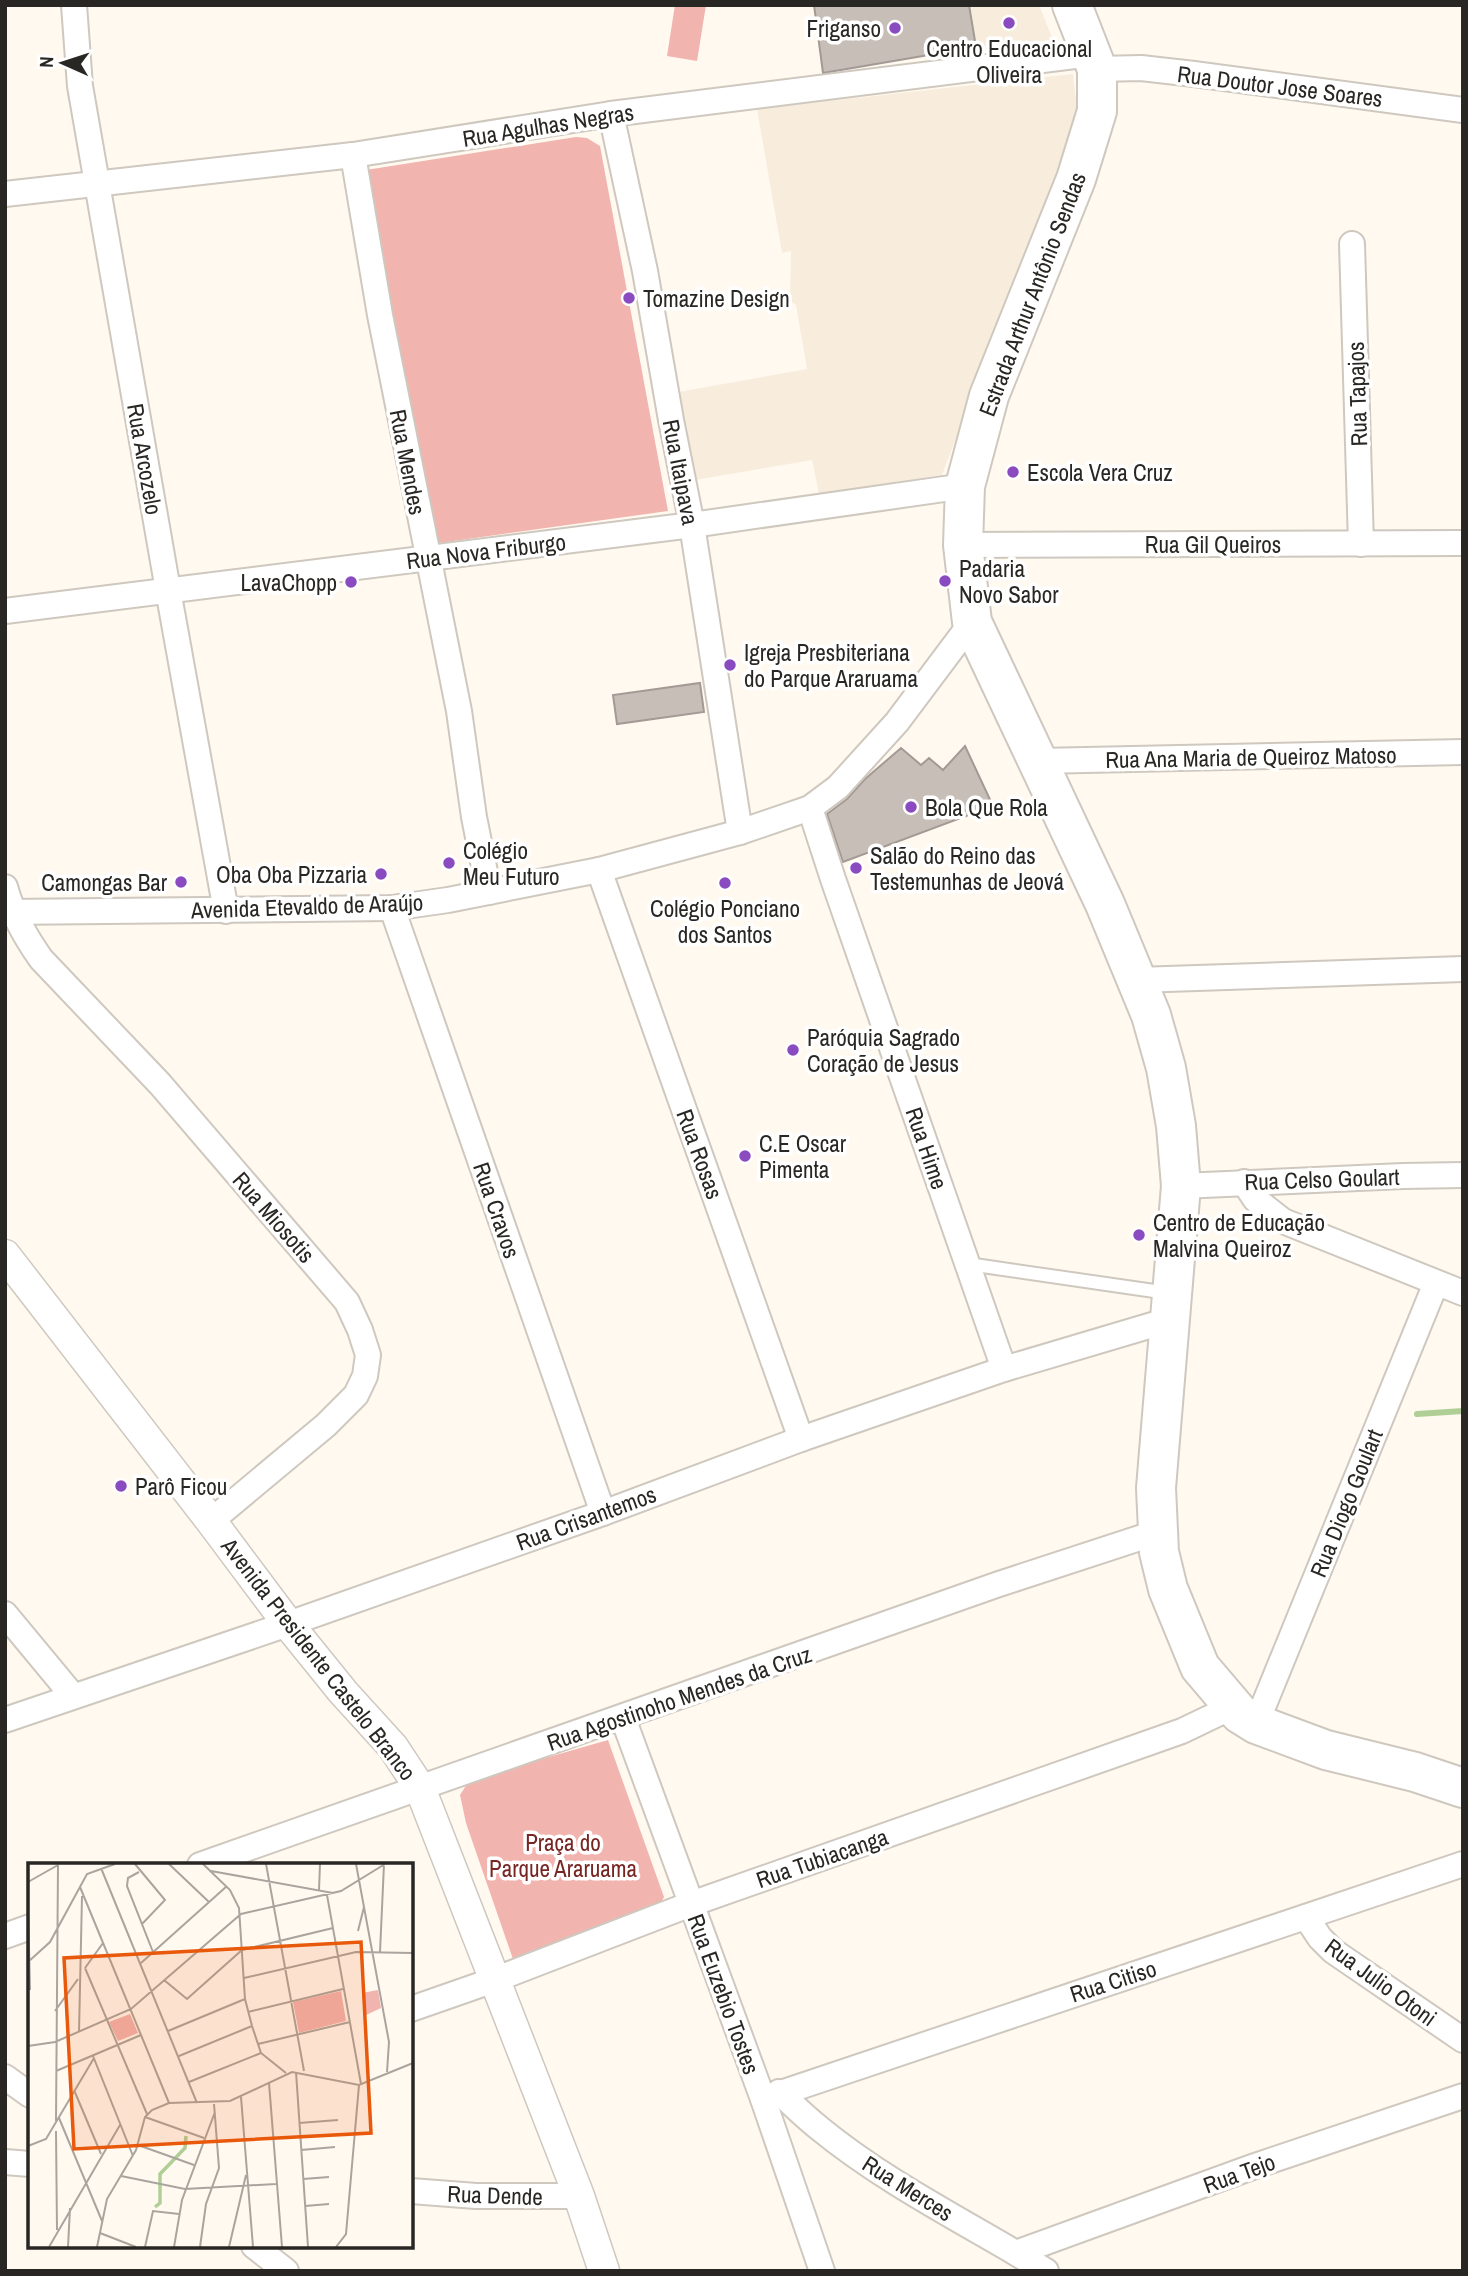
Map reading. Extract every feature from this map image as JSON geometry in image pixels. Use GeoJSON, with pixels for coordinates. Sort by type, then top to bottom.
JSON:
{"type":"FeatureCollection","features":[{"type":"Feature","properties":{"kind":"main road","name":"Estrada Arthur Antônio Sendas"},"geometry":{"type":"LineString","coordinates":[[1072,5],[1094,62],[1097,111],[1076,179],[989,396],[965,486],[963,545],[972,622],[1105,904],[1151,1015],[1166,1068],[1176,1126],[1181,1186],[1156,1488],[1159,1552],[1168,1589],[1200,1667],[1244,1715]]}},
{"type":"Feature","properties":{"kind":"main road"},"geometry":{"type":"LineString","coordinates":[[1244,1715],[1326,1750],[1415,1772],[1463,1788]]}},
{"type":"Feature","properties":{"kind":"street","name":"Rua Arcozelo"},"geometry":{"type":"LineString","coordinates":[[75,5],[80,86],[226,911]]}},
{"type":"Feature","properties":{"kind":"street","name":"Rua Agulhas Negras"},"geometry":{"type":"LineString","coordinates":[[5,194],[353,155],[611,114],[1094,62]]}},
{"type":"Feature","properties":{"kind":"street","name":"Rua Doutor Jose Soares"},"geometry":{"type":"LineString","coordinates":[[1094,62],[1463,110]]}},
{"type":"Feature","properties":{"kind":"street","name":"Rua Itaipava"},"geometry":{"type":"LineString","coordinates":[[611,114],[645,271],[692,526],[740,832]]}},
{"type":"Feature","properties":{"kind":"street","name":"Rua Mendes"},"geometry":{"type":"LineString","coordinates":[[353,155],[380,315],[459,711],[474,817],[489,892]]}},
{"type":"Feature","properties":{"kind":"street","name":"Rua Tapajos"},"geometry":{"type":"LineString","coordinates":[[1352,244],[1361,544]]}},
{"type":"Feature","properties":{"kind":"street","name":"Rua Nova Friburgo"},"geometry":{"type":"LineString","coordinates":[[5,611],[692,526],[965,486]]}},
{"type":"Feature","properties":{"kind":"street","name":"Rua Gil Queiros"},"geometry":{"type":"LineString","coordinates":[[963,545],[1463,543]]}},
{"type":"Feature","properties":{"kind":"street","name":"Avenida Etevaldo de Araújo"},"geometry":{"type":"LineString","coordinates":[[9,912],[392,908],[599,870],[740,832],[810,808],[838,787],[888,732],[972,622]]}},
{"type":"Feature","properties":{"kind":"street","name":"Rua Ana Maria de Queiroz Matoso"},"geometry":{"type":"LineString","coordinates":[[1039,761],[1463,752]]}},
{"type":"Feature","properties":{"kind":"street","name":"Rua Hime"},"geometry":{"type":"LineString","coordinates":[[810,808],[1004,1369]]}},
{"type":"Feature","properties":{"kind":"street","name":"Rua Rosas"},"geometry":{"type":"LineString","coordinates":[[599,870],[801,1439]]}},
{"type":"Feature","properties":{"kind":"street","name":"Rua Miosotis"},"geometry":{"type":"LineString","coordinates":[[5,887],[9,912],[41,960],[178,1105],[347,1302],[360,1330],[368,1355],[365,1376],[356,1395],[326,1425],[211,1521]]}},
{"type":"Feature","properties":{"kind":"street","name":"Rua Cravos"},"geometry":{"type":"LineString","coordinates":[[392,908],[603,1513]]}},
{"type":"Feature","properties":{"kind":"street"},"geometry":{"type":"LineString","coordinates":[[1137,980],[1463,969]]}},
{"type":"Feature","properties":{"kind":"street","name":"Rua Celso Goulart"},"geometry":{"type":"LineString","coordinates":[[1181,1186],[1463,1175]]}},
{"type":"Feature","properties":{"kind":"street"},"geometry":{"type":"LineString","coordinates":[[1244,1182],[1255,1199],[1283,1221],[1463,1293]]}},
{"type":"Feature","properties":{"kind":"street","name":"Avenida Presidente Castelo Branco"},"geometry":{"type":"LineString","coordinates":[[5,1255],[288,1624],[343,1692],[393,1747],[420,1788],[579,2196],[604,2271]]}},
{"type":"Feature","properties":{"kind":"street","name":"Rua Diogo Goulart"},"geometry":{"type":"LineString","coordinates":[[1244,1715],[1436,1283]]}},
{"type":"Feature","properties":{"kind":"street","name":"Rua Crisantemos"},"geometry":{"type":"LineString","coordinates":[[5,1720],[603,1513],[1170,1307]]}},
{"type":"Feature","properties":{"kind":"street","name":"Rua Agostinoho Mendes da Cruz"},"geometry":{"type":"LineString","coordinates":[[206,1863],[999,1584],[1158,1532]]}},
{"type":"Feature","properties":{"kind":"street"},"geometry":{"type":"LineString","coordinates":[[5,1614],[73,1696]]}},
{"type":"Feature","properties":{"kind":"street","name":"Rua Tubiacanga"},"geometry":{"type":"LineString","coordinates":[[413,2007],[494,1980],[691,1904],[1182,1731],[1244,1715]]}},
{"type":"Feature","properties":{"kind":"street","name":"Rua Euzebio Tostes"},"geometry":{"type":"LineString","coordinates":[[623,1718],[691,1904],[771,2096],[822,2271]]}},
{"type":"Feature","properties":{"kind":"street","name":"Rua Citiso"},"geometry":{"type":"LineString","coordinates":[[771,2096],[1463,1864]]}},
{"type":"Feature","properties":{"kind":"street","name":"Rua Julio Otoni"},"geometry":{"type":"LineString","coordinates":[[1306,1917],[1333,1951],[1463,2040]]}},
{"type":"Feature","properties":{"kind":"street"},"geometry":{"type":"LineString","coordinates":[[5,1936],[28,1928]]}},
{"type":"Feature","properties":{"kind":"street"},"geometry":{"type":"LineString","coordinates":[[5,2077],[28,2094]]}},
{"type":"Feature","properties":{"kind":"street","name":"Rua Merces"},"geometry":{"type":"LineString","coordinates":[[771,2096],[909,2190],[1046,2271]]}},
{"type":"Feature","properties":{"kind":"street","name":"Rua Tejo"},"geometry":{"type":"LineString","coordinates":[[1016,2253],[1255,2166],[1463,2096]]}},
{"type":"Feature","properties":{"kind":"street"},"geometry":{"type":"LineString","coordinates":[[5,2162],[28,2164]]}},
{"type":"Feature","properties":{"kind":"street","name":"Rua Dende"},"geometry":{"type":"LineString","coordinates":[[413,2191],[513,2197],[579,2196]]}},
{"type":"Feature","properties":{"kind":"street"},"geometry":{"type":"LineString","coordinates":[[257,2248],[286,2271]]}},
{"type":"Feature","properties":{"kind":"lane"},"geometry":{"type":"LineString","coordinates":[[968,1264],[1170,1307]]}},
{"type":"Feature","properties":{"kind":"shaded area","name":"Centro Educacional Oliveira"},"geometry":{"type":"Polygon","coordinates":[[[969,5],[1039,5],[1053,40],[976,47],[969,5]]]}},
{"type":"Feature","properties":{"kind":"shaded area"},"geometry":{"type":"Polygon","coordinates":[[[1073,74],[1078,118],[942,475],[819,494],[812,460],[689,481],[673,393],[807,369],[796,305],[790,301],[791,251],[782,253],[757,109],[1073,74]]]}},
{"type":"Feature","properties":{"kind":"green space"},"geometry":{"type":"Polygon","coordinates":[[[675,5],[706,5],[697,61],[667,56],[675,5]]]}},
{"type":"Feature","properties":{"kind":"green space"},"geometry":{"type":"Polygon","coordinates":[[[576,137],[587,138],[600,146],[668,511],[432,544],[366,170],[576,137]]]}},
{"type":"Feature","properties":{"kind":"green space","name":"Praça do Parque Araruama"},"geometry":{"type":"Polygon","coordinates":[[[608,1740],[664,1897],[658,1908],[514,1962],[466,1823],[460,1795],[467,1784],[479,1777],[608,1740]]]}},
{"type":"Feature","properties":{"kind":"building","name":"Friganso"},"geometry":{"type":"Polygon","coordinates":[[[814,5],[969,5],[976,47],[823,73],[814,5]]]}},
{"type":"Feature","properties":{"kind":"building"},"geometry":{"type":"Polygon","coordinates":[[[700,683],[704,712],[617,724],[613,695],[700,683]]]}},
{"type":"Feature","properties":{"kind":"building","name":"Bola Que Rola"},"geometry":{"type":"Polygon","coordinates":[[[965,746],[993,806],[843,862],[827,814],[847,799],[865,779],[901,748],[921,765],[929,758],[943,770],[965,746]]]}},
{"type":"Feature","properties":{"kind":"waterway"},"geometry":{"type":"LineString","coordinates":[[1417,1414],[1463,1411]]}},
{"type":"Feature","properties":{"kind":"place","name":"Centro Educacional Oliveira"},"geometry":{"type":"Point","coordinates":[1009,23]}},
{"type":"Feature","properties":{"kind":"place","name":"Friganso"},"geometry":{"type":"Point","coordinates":[895,28]}},
{"type":"Feature","properties":{"kind":"place","name":"Tomazine Design"},"geometry":{"type":"Point","coordinates":[629,298]}},
{"type":"Feature","properties":{"kind":"place","name":"Escola Vera Cruz"},"geometry":{"type":"Point","coordinates":[1013,472]}},
{"type":"Feature","properties":{"kind":"place","name":"Padaria Novo Sabor"},"geometry":{"type":"Point","coordinates":[945,581]}},
{"type":"Feature","properties":{"kind":"place","name":"LavaChopp"},"geometry":{"type":"Point","coordinates":[351,582]}},
{"type":"Feature","properties":{"kind":"place","name":"Igreja Presbiteriana do Parque Araruama"},"geometry":{"type":"Point","coordinates":[730,665]}},
{"type":"Feature","properties":{"kind":"place","name":"Bola Que Rola"},"geometry":{"type":"Point","coordinates":[911,807]}},
{"type":"Feature","properties":{"kind":"place","name":"Colégio Meu Futuro"},"geometry":{"type":"Point","coordinates":[449,863]}},
{"type":"Feature","properties":{"kind":"place","name":"Salão do Reino das Testemunhas de Jeová"},"geometry":{"type":"Point","coordinates":[856,868]}},
{"type":"Feature","properties":{"kind":"place","name":"Oba Oba Pizzaria"},"geometry":{"type":"Point","coordinates":[381,874]}},
{"type":"Feature","properties":{"kind":"place","name":"Camongas Bar"},"geometry":{"type":"Point","coordinates":[181,882]}},
{"type":"Feature","properties":{"kind":"place","name":"Colégio Ponciano dos Santos"},"geometry":{"type":"Point","coordinates":[725,883]}},
{"type":"Feature","properties":{"kind":"place","name":"Paróquia Sagrado Coração de Jesus"},"geometry":{"type":"Point","coordinates":[793,1050]}},
{"type":"Feature","properties":{"kind":"place","name":"C.E Oscar Pimenta"},"geometry":{"type":"Point","coordinates":[745,1156]}},
{"type":"Feature","properties":{"kind":"place","name":"Centro de Educação Malvina Queiroz"},"geometry":{"type":"Point","coordinates":[1139,1235]}},
{"type":"Feature","properties":{"kind":"place","name":"Parô Ficou"},"geometry":{"type":"Point","coordinates":[121,1486]}}]}
